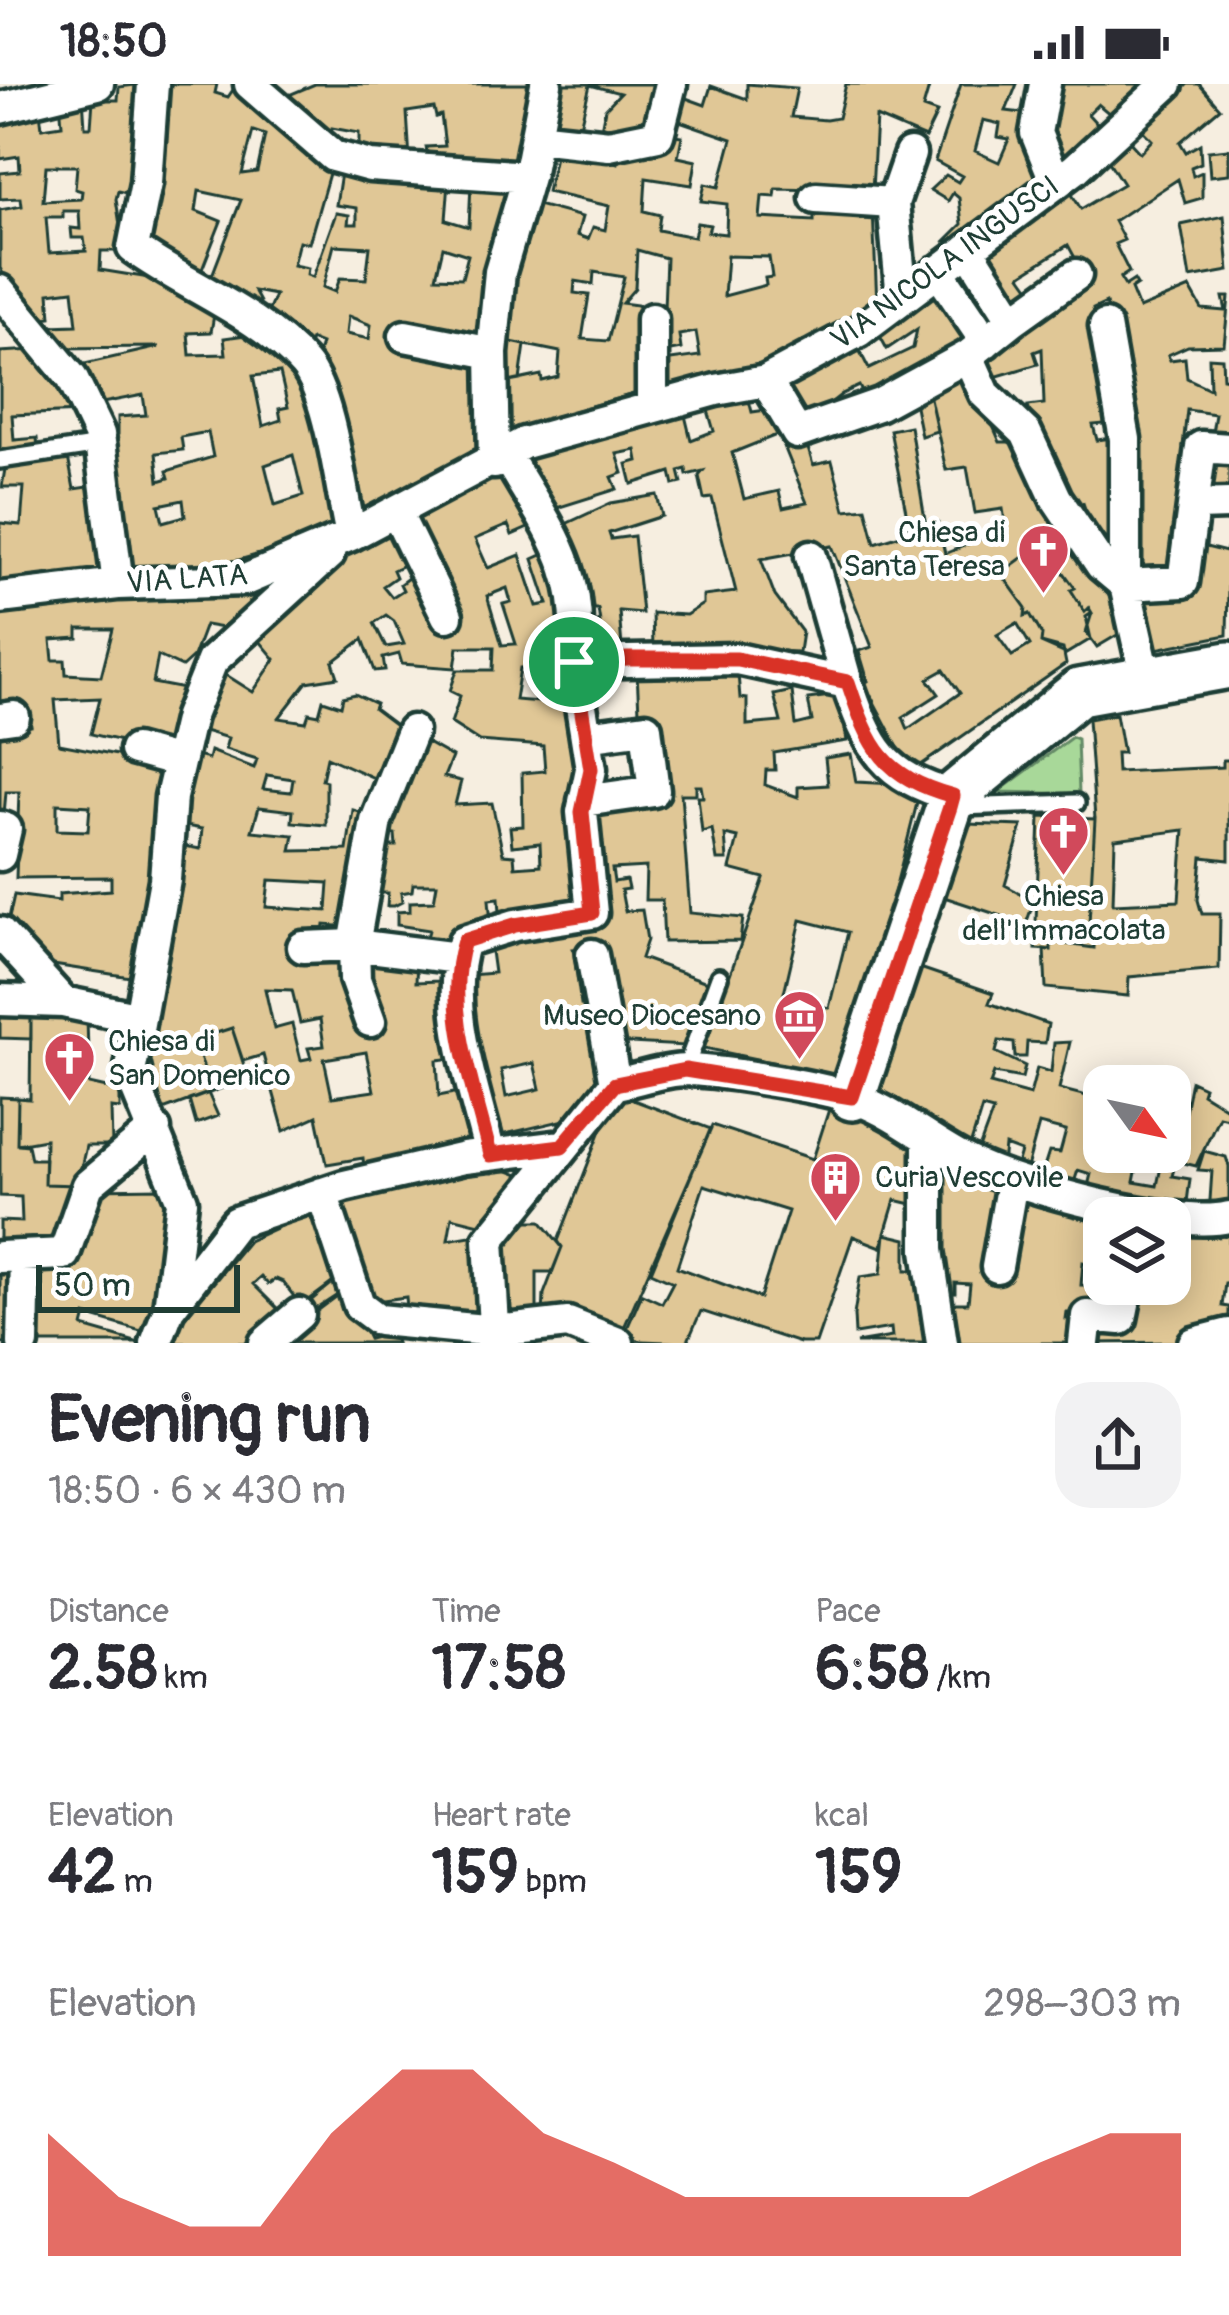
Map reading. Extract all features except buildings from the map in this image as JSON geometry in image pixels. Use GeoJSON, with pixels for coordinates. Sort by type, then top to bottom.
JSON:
{"type":"FeatureCollection","features":[{"type":"Feature","properties":{"kind":"street"},"geometry":{"type":"LineString","coordinates":[[0,108],[98,84]]}},
{"type":"Feature","properties":{"kind":"street"},"geometry":{"type":"LineString","coordinates":[[153,84],[146,183],[133,248],[235,310],[305,365],[317,391],[351,535],[212,661],[190,716],[179,762],[130,1073],[182,1201],[162,1329]]}},
{"type":"Feature","properties":{"kind":"street"},"geometry":{"type":"LineString","coordinates":[[250,84],[333,156],[370,166],[528,177]]}},
{"type":"Feature","properties":{"kind":"street"},"geometry":{"type":"LineString","coordinates":[[490,1155],[460,1028],[458,958],[464,941],[515,925],[592,913],[583,806],[591,769],[574,662],[579,624],[572,575],[500,460],[491,352],[500,272],[528,177],[546,84]]}},
{"type":"Feature","properties":{"kind":"street"},"geometry":{"type":"LineString","coordinates":[[536,137],[609,145],[658,135],[671,84]]}},
{"type":"Feature","properties":{"kind":"street"},"geometry":{"type":"LineString","coordinates":[[1046,84],[1036,133],[1056,183]]}},
{"type":"Feature","properties":{"kind":"street","name":"VIA NICOLA INGUSCI"},"geometry":{"type":"LineString","coordinates":[[500,460],[524,443],[652,406],[766,381],[860,331],[1056,183],[1167,84]]}},
{"type":"Feature","properties":{"kind":"street"},"geometry":{"type":"LineString","coordinates":[[902,298],[893,202],[910,154]]}},
{"type":"Feature","properties":{"kind":"street"},"geometry":{"type":"LineString","coordinates":[[816,199],[893,202]]}},
{"type":"Feature","properties":{"kind":"street"},"geometry":{"type":"LineString","coordinates":[[968,249],[1013,320]]}},
{"type":"Feature","properties":{"kind":"street"},"geometry":{"type":"LineString","coordinates":[[938,271],[977,349],[986,394],[1026,433],[1056,498],[1101,565],[1125,585],[1183,582],[1197,505],[1201,447],[1229,449]]}},
{"type":"Feature","properties":{"kind":"street"},"geometry":{"type":"LineString","coordinates":[[766,381],[797,433],[880,404],[977,349],[1076,275]]}},
{"type":"Feature","properties":{"kind":"street"},"geometry":{"type":"LineString","coordinates":[[0,291],[71,378],[100,445],[118,584]]}},
{"type":"Feature","properties":{"kind":"street"},"geometry":{"type":"LineString","coordinates":[[652,320],[652,406]]}},
{"type":"Feature","properties":{"kind":"street"},"geometry":{"type":"LineString","coordinates":[[1105,326],[1125,439],[1125,585],[1146,679]]}},
{"type":"Feature","properties":{"kind":"street"},"geometry":{"type":"LineString","coordinates":[[405,336],[491,352]]}},
{"type":"Feature","properties":{"kind":"street","name":"VIA LATA"},"geometry":{"type":"LineString","coordinates":[[0,598],[118,584],[245,580],[351,535],[500,460]]}},
{"type":"Feature","properties":{"kind":"street"},"geometry":{"type":"LineString","coordinates":[[1197,505],[1229,504]]}},
{"type":"Feature","properties":{"kind":"street"},"geometry":{"type":"LineString","coordinates":[[396,512],[447,616]]}},
{"type":"Feature","properties":{"kind":"street"},"geometry":{"type":"LineString","coordinates":[[811,556],[868,742],[909,784],[951,802]]}},
{"type":"Feature","properties":{"kind":"street"},"geometry":{"type":"LineString","coordinates":[[574,662],[737,659],[848,682]]}},
{"type":"Feature","properties":{"kind":"street"},"geometry":{"type":"LineString","coordinates":[[852,1097],[951,802],[1079,692],[1229,665]]}},
{"type":"Feature","properties":{"kind":"street"},"geometry":{"type":"LineString","coordinates":[[583,806],[654,791],[646,728],[586,736]]}},
{"type":"Feature","properties":{"kind":"street"},"geometry":{"type":"LineString","coordinates":[[370,1021],[355,979],[354,945],[376,821],[412,731]]}},
{"type":"Feature","properties":{"kind":"street"},"geometry":{"type":"LineString","coordinates":[[135,750],[179,762]]}},
{"type":"Feature","properties":{"kind":"street"},"geometry":{"type":"LineString","coordinates":[[0,933],[63,1002]]}},
{"type":"Feature","properties":{"kind":"street"},"geometry":{"type":"LineString","coordinates":[[303,947],[354,945],[458,958]]}},
{"type":"Feature","properties":{"kind":"street"},"geometry":{"type":"LineString","coordinates":[[592,955],[615,1084]]}},
{"type":"Feature","properties":{"kind":"street"},"geometry":{"type":"LineString","coordinates":[[6,1000],[63,1002],[140,1018]]}},
{"type":"Feature","properties":{"kind":"street"},"geometry":{"type":"LineString","coordinates":[[495,1337],[489,1240],[615,1084],[685,1070],[852,1097],[889,1112],[928,1142],[1011,1184],[1083,1201]]}},
{"type":"Feature","properties":{"kind":"street"},"geometry":{"type":"LineString","coordinates":[[23,1343],[13,1256],[64,1254],[87,1188],[158,1140]]}},
{"type":"Feature","properties":{"kind":"street"},"geometry":{"type":"LineString","coordinates":[[928,1142],[928,1250],[942,1343]]}},
{"type":"Feature","properties":{"kind":"street"},"geometry":{"type":"LineString","coordinates":[[162,1329],[236,1222],[366,1181],[490,1155],[562,1146]]}},
{"type":"Feature","properties":{"kind":"street"},"geometry":{"type":"LineString","coordinates":[[998,1267],[1011,1184]]}},
{"type":"Feature","properties":{"kind":"street"},"geometry":{"type":"LineString","coordinates":[[324,1198],[359,1305],[379,1320],[495,1337],[568,1323],[618,1343]]}},
{"type":"Feature","properties":{"kind":"street"},"geometry":{"type":"LineString","coordinates":[[1191,1219],[1229,1217]]}},
{"type":"Feature","properties":{"kind":"street"},"geometry":{"type":"LineString","coordinates":[[1084,1343],[1088,1316],[1121,1319],[1124,1305]]}},
{"type":"Feature","properties":{"kind":"street"},"geometry":{"type":"LineString","coordinates":[[265,1343],[299,1314]]}},
{"type":"Feature","properties":{"kind":"street"},"geometry":{"type":"LineString","coordinates":[[1194,1343],[1229,1334]]}},
{"type":"Feature","properties":{"kind":"lane"},"geometry":{"type":"LineString","coordinates":[[0,460],[46,449],[100,445]]}},
{"type":"Feature","properties":{"kind":"lane"},"geometry":{"type":"LineString","coordinates":[[951,802],[1076,803]]}},
{"type":"Feature","properties":{"kind":"lane"},"geometry":{"type":"LineString","coordinates":[[685,1070],[719,977]]}},
{"type":"Feature","properties":{"kind":"green space"},"geometry":{"type":"Polygon","coordinates":[[[1072,737],[1077,739],[1079,794],[998,792],[1072,737]]]}},
{"type":"Feature","properties":{"kind":"place","name":"Chiesa di Santa Teresa"},"geometry":{"type":"Point","coordinates":[1044,595]}},
{"type":"Feature","properties":{"kind":"place","name":"Chiesa dell'Immacolata"},"geometry":{"type":"Point","coordinates":[1064,877]}},
{"type":"Feature","properties":{"kind":"place","name":"Museo Diocesano"},"geometry":{"type":"Point","coordinates":[800,1061]}},
{"type":"Feature","properties":{"kind":"place","name":"Chiesa di San Domenico"},"geometry":{"type":"Point","coordinates":[69,1104]}},
{"type":"Feature","properties":{"kind":"place","name":"Curia Vescovile"},"geometry":{"type":"Point","coordinates":[836,1223]}},
{"type":"Feature","properties":{"kind":"route"},"geometry":{"type":"LineString","coordinates":[[737,659],[848,682],[868,742],[909,784],[953,796],[852,1097],[685,1070],[615,1084],[562,1146],[490,1155],[460,1028],[458,958],[464,941],[515,925],[592,913],[582,812],[591,769],[574,662],[737,659]]}}]}
